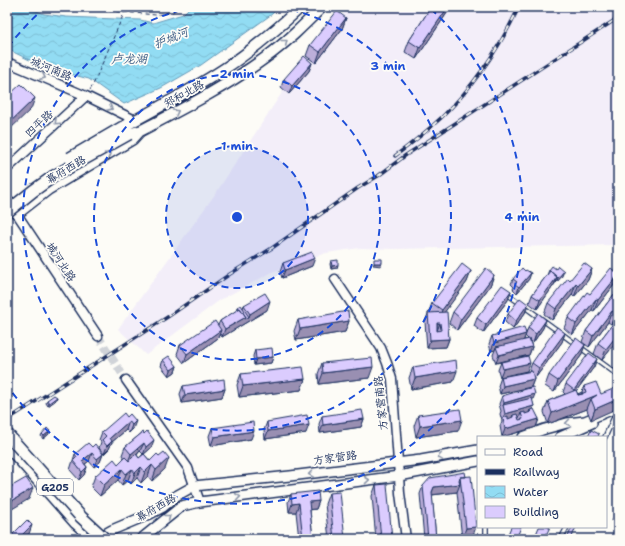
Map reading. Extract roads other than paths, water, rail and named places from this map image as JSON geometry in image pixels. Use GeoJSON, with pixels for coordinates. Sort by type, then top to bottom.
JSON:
{"type":"FeatureCollection","features":[{"type":"Feature","properties":{"kind":"highway","name":"幕府西路"},"geometry":{"type":"LineString","coordinates":[[7,202],[50,171],[126,131]]}},
{"type":"Feature","properties":{"kind":"highway","name":"幕府西路"},"geometry":{"type":"LineString","coordinates":[[12,213],[32,191],[126,131]]}},
{"type":"Feature","properties":{"kind":"highway","name":"G205"},"geometry":{"type":"LineString","coordinates":[[7,434],[81,517],[105,539]]}},
{"type":"Feature","properties":{"kind":"highway","name":"G205"},"geometry":{"type":"LineString","coordinates":[[7,445],[76,523],[95,539]]}},
{"type":"Feature","properties":{"kind":"main road","name":"郑和北路"},"geometry":{"type":"LineString","coordinates":[[126,131],[135,120],[192,89],[226,68],[257,46],[301,7]]}},
{"type":"Feature","properties":{"kind":"main road","name":"郑和北路"},"geometry":{"type":"LineString","coordinates":[[126,131],[142,130],[227,83],[266,58],[295,34],[322,7]]}},
{"type":"Feature","properties":{"kind":"main road"},"geometry":{"type":"LineString","coordinates":[[526,436],[567,423],[585,421],[617,410]]}},
{"type":"Feature","properties":{"kind":"main road"},"geometry":{"type":"LineString","coordinates":[[562,436],[617,410]]}},
{"type":"Feature","properties":{"kind":"main road","name":"方家营路"},"geometry":{"type":"LineString","coordinates":[[194,486],[398,463],[477,450]]}},
{"type":"Feature","properties":{"kind":"main road"},"geometry":{"type":"LineString","coordinates":[[200,502],[400,476],[477,461]]}},
{"type":"Feature","properties":{"kind":"main road","name":"幕府西路"},"geometry":{"type":"LineString","coordinates":[[95,539],[150,514],[163,507],[176,496],[194,486]]}},
{"type":"Feature","properties":{"kind":"main road","name":"幕府西路"},"geometry":{"type":"LineString","coordinates":[[141,539],[182,506],[200,502]]}},
{"type":"Feature","properties":{"kind":"street","name":"城河南路"},"geometry":{"type":"LineString","coordinates":[[7,62],[86,96],[135,120]]}},
{"type":"Feature","properties":{"kind":"street","name":"四平路"},"geometry":{"type":"LineString","coordinates":[[7,169],[86,96]]}},
{"type":"Feature","properties":{"kind":"street"},"geometry":{"type":"LineString","coordinates":[[12,213],[133,140],[142,130]]}},
{"type":"Feature","properties":{"kind":"street","name":"城河北路"},"geometry":{"type":"LineString","coordinates":[[7,199],[12,213],[98,336]]}},
{"type":"Feature","properties":{"kind":"street","name":"方家营南路"},"geometry":{"type":"LineString","coordinates":[[335,279],[380,348],[392,379],[400,492],[406,539]]}},
{"type":"Feature","properties":{"kind":"street"},"geometry":{"type":"LineString","coordinates":[[126,380],[188,468],[200,502]]}},
{"type":"Feature","properties":{"kind":"lane"},"geometry":{"type":"LineString","coordinates":[[501,289],[618,375]]}},
{"type":"Feature","properties":{"kind":"lane"},"geometry":{"type":"LineString","coordinates":[[589,363],[598,351]]}},
{"type":"Feature","properties":{"kind":"lane"},"geometry":{"type":"LineString","coordinates":[[605,436],[617,410]]}},
{"type":"Feature","properties":{"kind":"lane"},"geometry":{"type":"LineString","coordinates":[[486,528],[486,539]]}},
{"type":"Feature","properties":{"kind":"lane"},"geometry":{"type":"LineString","coordinates":[[562,539],[567,528]]}},
{"type":"Feature","properties":{"kind":"water","name":"卢龙湖"},"geometry":{"type":"Polygon","coordinates":[[[7,7],[27,7],[44,14],[66,17],[140,20],[153,23],[183,14],[190,7],[279,7],[272,14],[201,65],[161,88],[124,104],[89,79],[38,64],[7,49],[7,7]]]}},
{"type":"Feature","properties":{"kind":"tunnel"},"geometry":{"type":"LineString","coordinates":[[98,336],[126,380]]}},
{"type":"Feature","properties":{"kind":"railway"},"geometry":{"type":"LineString","coordinates":[[395,156],[436,122],[465,92],[495,51],[519,7]]}},
{"type":"Feature","properties":{"kind":"railway"},"geometry":{"type":"LineString","coordinates":[[7,420],[169,316],[378,176],[406,155],[618,18]]}},
{"type":"Feature","properties":{"kind":"water label","name":"护城河"},"geometry":{"type":"Point","coordinates":[171,38]}}]}
